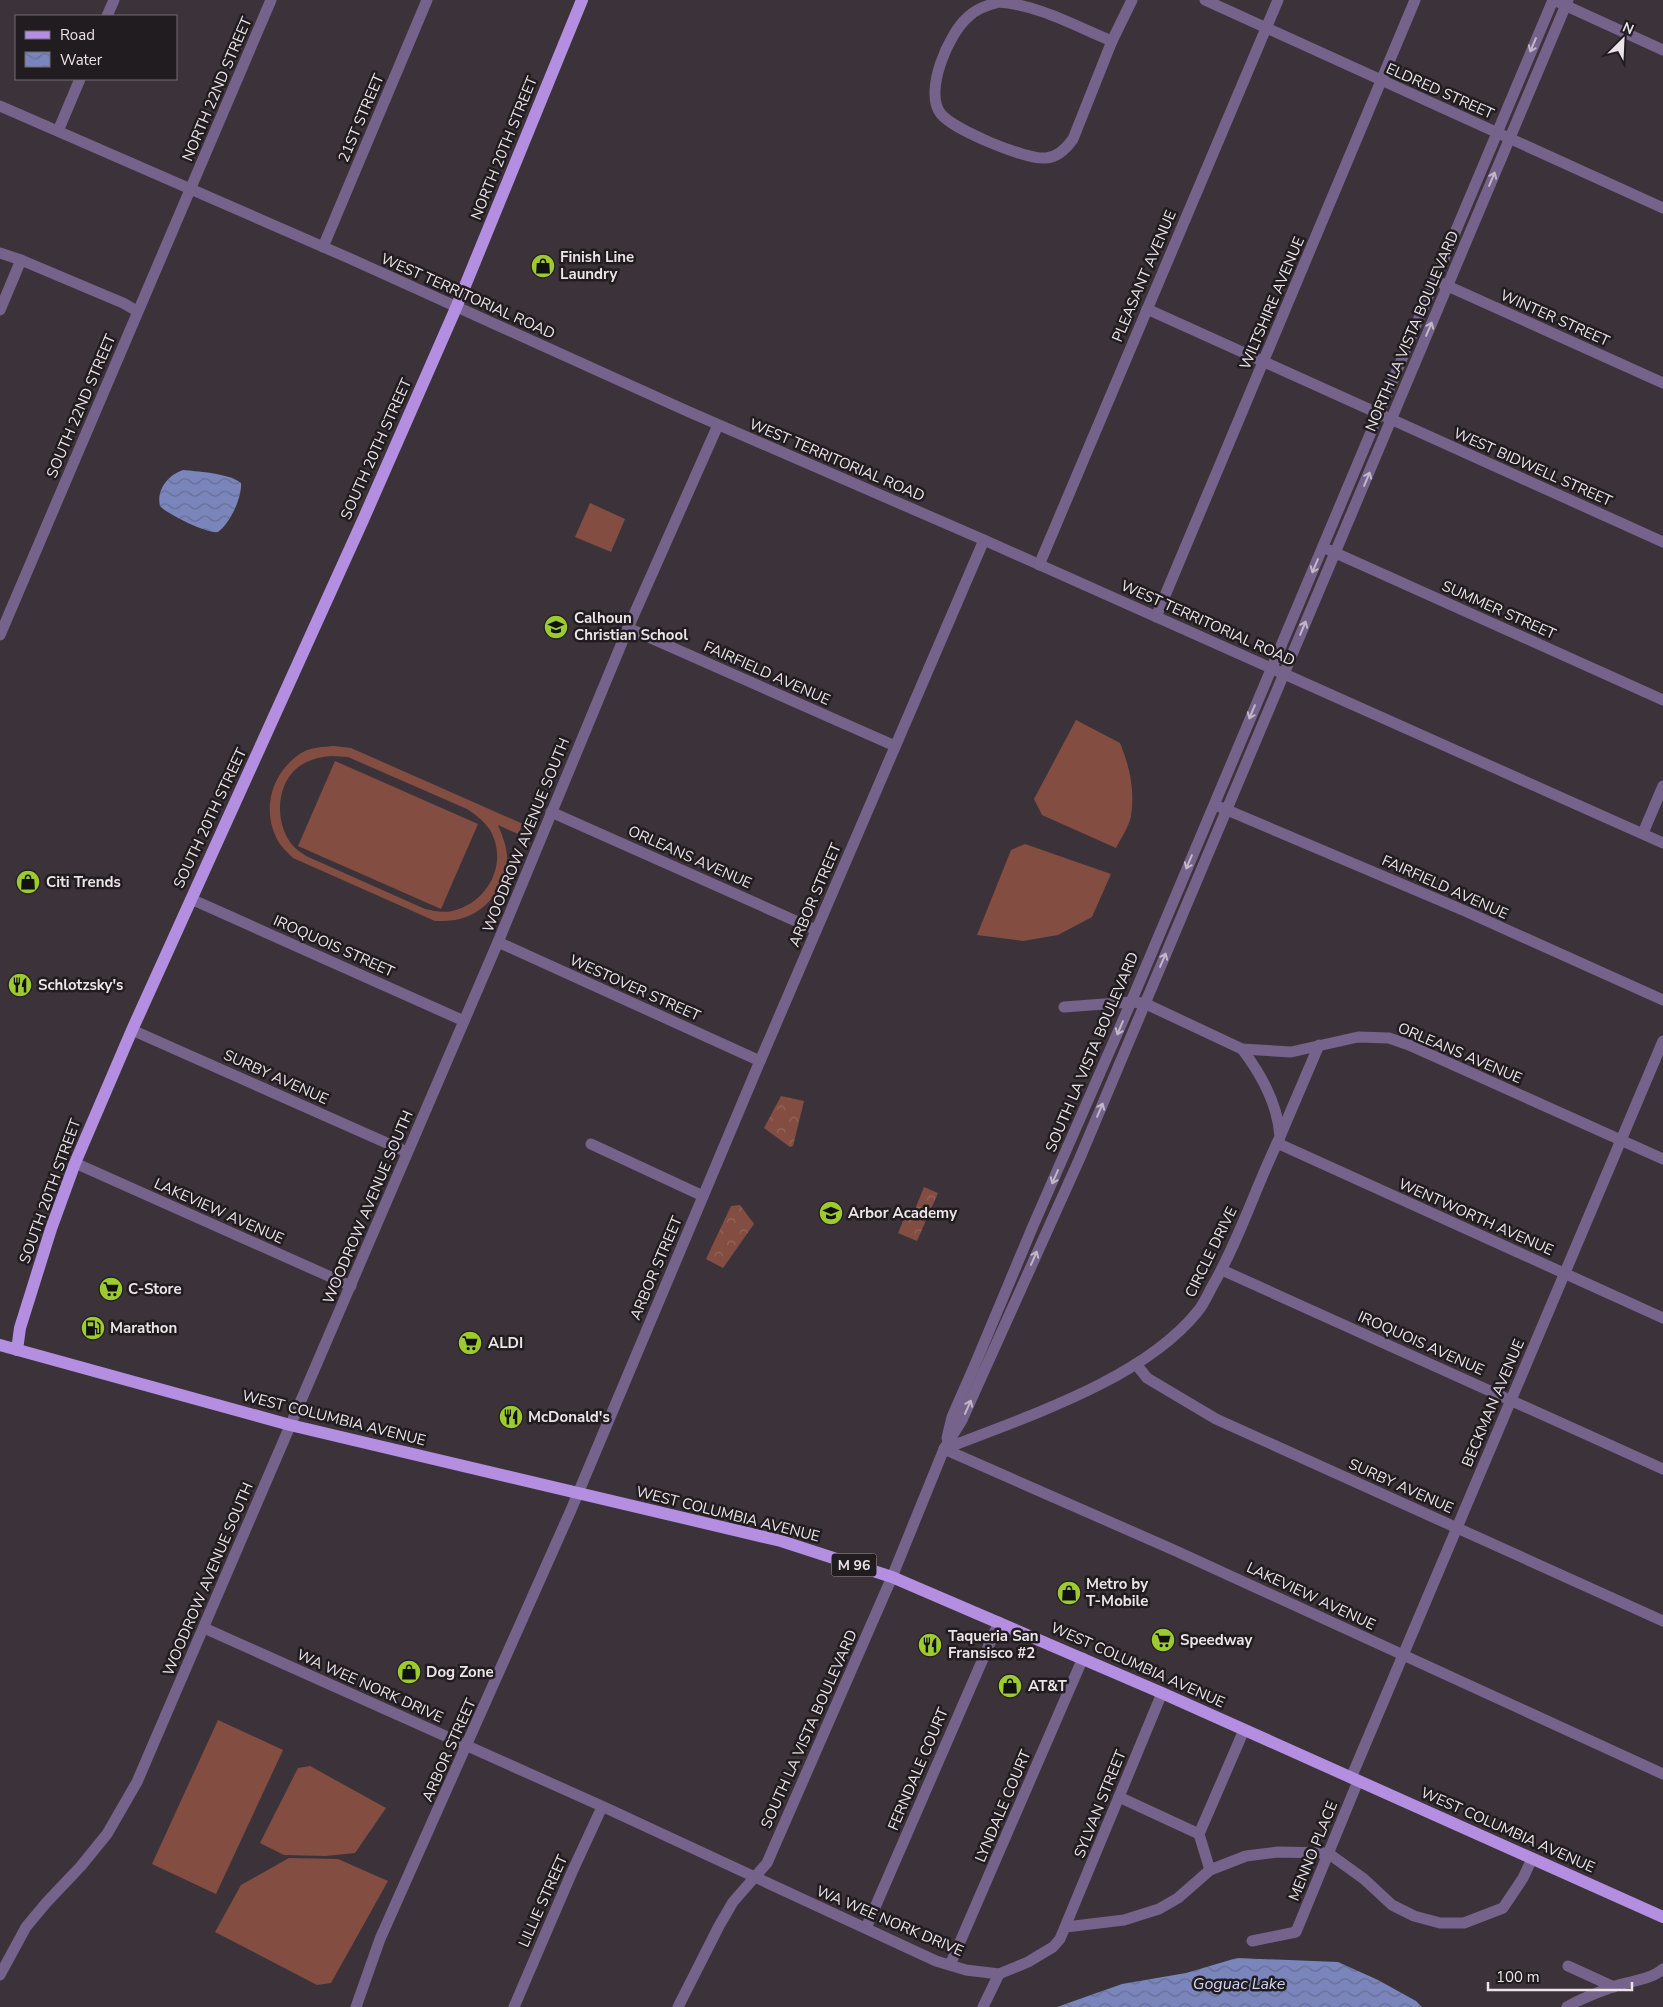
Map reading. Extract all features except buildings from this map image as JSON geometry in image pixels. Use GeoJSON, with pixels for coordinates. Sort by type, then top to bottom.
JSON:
{"type":"FeatureCollection","features":[{"type":"Feature","properties":{"kind":"main road","name":"NORTH 20TH STREET"},"geometry":{"type":"LineString","coordinates":[[456,308],[582,0]]}},
{"type":"Feature","properties":{"kind":"main road","name":"SOUTH 20TH STREET"},"geometry":{"type":"LineString","coordinates":[[16,1350],[20,1328],[51,1229],[75,1163],[132,1030],[363,520],[456,308]]}},
{"type":"Feature","properties":{"kind":"main road","name":"WEST COLUMBIA AVENUE"},"geometry":{"type":"LineString","coordinates":[[0,1345],[290,1425],[781,1541],[892,1578],[1162,1693],[1663,1917]]}},
{"type":"Feature","properties":{"kind":"street"},"geometry":{"type":"LineString","coordinates":[[107,15],[114,0]]}},
{"type":"Feature","properties":{"kind":"street","name":"NORTH 22ND STREET"},"geometry":{"type":"LineString","coordinates":[[191,189],[271,0]]}},
{"type":"Feature","properties":{"kind":"street","name":"21ST STREET"},"geometry":{"type":"LineString","coordinates":[[323,247],[427,0]]}},
{"type":"Feature","properties":{"kind":"street"},"geometry":{"type":"LineString","coordinates":[[1112,42],[1039,10],[1017,3],[998,2],[979,8],[966,18],[956,31],[947,50],[936,79],[934,95],[936,106],[941,114],[967,132],[1022,155],[1047,158],[1058,155],[1073,140],[1112,42],[1132,0]]}},
{"type":"Feature","properties":{"kind":"street","name":"ELDRED STREET"},"geometry":{"type":"LineString","coordinates":[[1205,0],[1663,208]]}},
{"type":"Feature","properties":{"kind":"street","name":"PLEASANT AVENUE"},"geometry":{"type":"LineString","coordinates":[[1039,564],[1278,0]]}},
{"type":"Feature","properties":{"kind":"street","name":"WILTSHIRE AVENUE"},"geometry":{"type":"LineString","coordinates":[[1156,617],[1415,0]]}},
{"type":"Feature","properties":{"kind":"street"},"geometry":{"type":"LineString","coordinates":[[1552,0],[1567,3],[1663,50]]}},
{"type":"Feature","properties":{"kind":"street","name":"NORTH LA VISTA BOULEVARD"},"geometry":{"type":"LineString","coordinates":[[1271,667],[1552,0]]}},
{"type":"Feature","properties":{"kind":"street","name":"NORTH LA VISTA BOULEVARD"},"geometry":{"type":"LineString","coordinates":[[1284,673],[1567,3]]}},
{"type":"Feature","properties":{"kind":"street"},"geometry":{"type":"LineString","coordinates":[[58,131],[80,80]]}},
{"type":"Feature","properties":{"kind":"street","name":"WEST TERRITORIAL ROAD"},"geometry":{"type":"LineString","coordinates":[[0,106],[323,247],[718,425],[1039,564],[1663,842]]}},
{"type":"Feature","properties":{"kind":"street","name":"SOUTH 22ND STREET"},"geometry":{"type":"LineString","coordinates":[[0,635],[137,311],[191,189]]}},
{"type":"Feature","properties":{"kind":"street"},"geometry":{"type":"LineString","coordinates":[[2,253],[123,303],[137,311]]}},
{"type":"Feature","properties":{"kind":"street"},"geometry":{"type":"LineString","coordinates":[[0,310],[22,260]]}},
{"type":"Feature","properties":{"kind":"street","name":"WINTER STREET"},"geometry":{"type":"LineString","coordinates":[[1435,280],[1663,383]]}},
{"type":"Feature","properties":{"kind":"street"},"geometry":{"type":"LineString","coordinates":[[1147,309],[1379,414]]}},
{"type":"Feature","properties":{"kind":"street","name":"WEST BIDWELL STREET"},"geometry":{"type":"LineString","coordinates":[[1379,414],[1663,542]]}},
{"type":"Feature","properties":{"kind":"street","name":"WOODROW AVENUE SOUTH"},"geometry":{"type":"LineString","coordinates":[[0,1975],[26,1927],[46,1902],[81,1866],[121,1811],[137,1782],[498,942],[628,628],[718,425]]}},
{"type":"Feature","properties":{"kind":"street","name":"ARBOR STREET"},"geometry":{"type":"LineString","coordinates":[[356,2007],[380,1939],[577,1494],[702,1196],[984,540]]}},
{"type":"Feature","properties":{"kind":"street","name":"SUMMER STREET"},"geometry":{"type":"LineString","coordinates":[[1323,547],[1663,700]]}},
{"type":"Feature","properties":{"kind":"street","name":"FAIRFIELD AVENUE"},"geometry":{"type":"LineString","coordinates":[[628,628],[894,746]]}},
{"type":"Feature","properties":{"kind":"street","name":"SOUTH LA VISTA BOULEVARD"},"geometry":{"type":"LineString","coordinates":[[678,2007],[733,1902],[767,1863],[892,1578],[944,1449],[952,1417],[1131,1002],[1271,667]]}},
{"type":"Feature","properties":{"kind":"street","name":"SOUTH LA VISTA BOULEVARD"},"geometry":{"type":"LineString","coordinates":[[944,1449],[962,1420],[1062,1196],[1284,673]]}},
{"type":"Feature","properties":{"kind":"street"},"geometry":{"type":"LineString","coordinates":[[1642,833],[1663,786]]}},
{"type":"Feature","properties":{"kind":"street","name":"FAIRFIELD AVENUE"},"geometry":{"type":"LineString","coordinates":[[1213,805],[1227,809],[1465,911],[1663,1000]]}},
{"type":"Feature","properties":{"kind":"street","name":"ORLEANS AVENUE"},"geometry":{"type":"LineString","coordinates":[[551,812],[816,930]]}},
{"type":"Feature","properties":{"kind":"street","name":"IROQUOIS STREET"},"geometry":{"type":"LineString","coordinates":[[191,899],[464,1021]]}},
{"type":"Feature","properties":{"kind":"street","name":"WESTOVER STREET"},"geometry":{"type":"LineString","coordinates":[[498,942],[760,1061]]}},
{"type":"Feature","properties":{"kind":"street","name":"ORLEANS AVENUE"},"geometry":{"type":"LineString","coordinates":[[1064,1006],[1144,1003],[1242,1049],[1291,1052],[1358,1037],[1373,1036],[1396,1040],[1663,1159]]}},
{"type":"Feature","properties":{"kind":"street","name":"SURBY AVENUE"},"geometry":{"type":"LineString","coordinates":[[132,1030],[407,1152]]}},
{"type":"Feature","properties":{"kind":"street","name":"BECKMAN AVENUE"},"geometry":{"type":"LineString","coordinates":[[1354,1779],[1403,1655],[1663,1041]]}},
{"type":"Feature","properties":{"kind":"street","name":"CIRCLE DRIVE"},"geometry":{"type":"LineString","coordinates":[[944,1449],[1102,1384],[1136,1364],[1172,1339],[1198,1310],[1222,1270],[1319,1046]]}},
{"type":"Feature","properties":{"kind":"street"},"geometry":{"type":"LineString","coordinates":[[1242,1049],[1257,1069],[1270,1098],[1280,1126],[1279,1140]]}},
{"type":"Feature","properties":{"kind":"street","name":"WENTWORTH AVENUE"},"geometry":{"type":"LineString","coordinates":[[1279,1140],[1663,1318]]}},
{"type":"Feature","properties":{"kind":"street"},"geometry":{"type":"LineString","coordinates":[[591,1144],[702,1196]]}},
{"type":"Feature","properties":{"kind":"street","name":"LAKEVIEW AVENUE"},"geometry":{"type":"LineString","coordinates":[[75,1163],[351,1286]]}},
{"type":"Feature","properties":{"kind":"street","name":"IROQUOIS AVENUE"},"geometry":{"type":"LineString","coordinates":[[1222,1270],[1663,1470]]}},
{"type":"Feature","properties":{"kind":"street","name":"SURBY AVENUE"},"geometry":{"type":"LineString","coordinates":[[1136,1364],[1147,1378],[1216,1419],[1663,1621]]}},
{"type":"Feature","properties":{"kind":"street","name":"LAKEVIEW AVENUE"},"geometry":{"type":"LineString","coordinates":[[944,1449],[1176,1551],[1663,1774]]}},
{"type":"Feature","properties":{"kind":"street","name":"FERNDALE COURT"},"geometry":{"type":"LineString","coordinates":[[866,1928],[999,1622]]}},
{"type":"Feature","properties":{"kind":"street","name":"WA WEE NORK DRIVE"},"geometry":{"type":"LineString","coordinates":[[204,1628],[467,1745],[950,1965],[999,1974],[1014,1969],[1053,1947],[1060,1940],[1066,1927]]}},
{"type":"Feature","properties":{"kind":"street","name":"LYNDALE COURT"},"geometry":{"type":"LineString","coordinates":[[950,1965],[1082,1658]]}},
{"type":"Feature","properties":{"kind":"street","name":"SYLVAN STREET"},"geometry":{"type":"LineString","coordinates":[[1066,1927],[1162,1693]]}},
{"type":"Feature","properties":{"kind":"street"},"geometry":{"type":"LineString","coordinates":[[1210,1870],[1199,1834],[1244,1730]]}},
{"type":"Feature","properties":{"kind":"street","name":"MENNO PLACE"},"geometry":{"type":"LineString","coordinates":[[1252,1941],[1296,1932],[1328,1853],[1354,1779]]}},
{"type":"Feature","properties":{"kind":"street"},"geometry":{"type":"LineString","coordinates":[[1119,1797],[1199,1834]]}},
{"type":"Feature","properties":{"kind":"street","name":"LILLIE STREET"},"geometry":{"type":"LineString","coordinates":[[514,2007],[602,1807]]}},
{"type":"Feature","properties":{"kind":"street"},"geometry":{"type":"LineString","coordinates":[[1066,1927],[1124,1920],[1159,1909],[1178,1898],[1210,1870],[1246,1856],[1285,1852],[1328,1853],[1364,1879],[1392,1905],[1414,1916],[1448,1923],[1464,1923],[1503,1908],[1523,1878],[1532,1859]]}},
{"type":"Feature","properties":{"kind":"street"},"geometry":{"type":"LineString","coordinates":[[1568,1966],[1614,1987]]}},
{"type":"Feature","properties":{"kind":"street"},"geometry":{"type":"LineString","coordinates":[[1567,2007],[1614,1987],[1655,1976],[1663,1968]]}},
{"type":"Feature","properties":{"kind":"street"},"geometry":{"type":"LineString","coordinates":[[983,2007],[999,1974]]}},
{"type":"Feature","properties":{"kind":"green space"},"geometry":{"type":"Polygon","coordinates":[[[590,503],[625,519],[611,552],[575,537],[590,503]]]}},
{"type":"Feature","properties":{"kind":"green space"},"geometry":{"type":"Polygon","coordinates":[[[1076,720],[1120,743],[1126,761],[1132,788],[1131,816],[1116,848],[1042,815],[1034,799],[1076,720]]]}},
{"type":"Feature","properties":{"kind":"green space"},"geometry":{"type":"Polygon","coordinates":[[[334,746],[351,748],[523,824],[518,834],[498,825],[506,847],[507,865],[502,884],[483,907],[466,917],[435,921],[293,858],[283,848],[276,837],[270,813],[270,801],[278,778],[284,768],[303,752],[334,746]],[[322,757],[304,763],[289,777],[281,796],[280,807],[283,829],[294,847],[306,856],[425,909],[442,912],[452,911],[465,907],[476,900],[492,880],[496,868],[497,855],[495,843],[490,830],[485,824],[467,809],[348,757],[322,757]]]}},
{"type":"Feature","properties":{"kind":"green space"},"geometry":{"type":"Polygon","coordinates":[[[335,761],[478,824],[441,909],[298,846],[335,761]]]}},
{"type":"Feature","properties":{"kind":"green space"},"geometry":{"type":"Polygon","coordinates":[[[1025,844],[1111,874],[1092,917],[1058,935],[1023,941],[977,935],[1011,850],[1025,844]]]}},
{"type":"Feature","properties":{"kind":"green space"},"geometry":{"type":"Polygon","coordinates":[[[781,1096],[804,1101],[793,1146],[790,1147],[764,1128],[781,1096]]]}},
{"type":"Feature","properties":{"kind":"green space"},"geometry":{"type":"Polygon","coordinates":[[[924,1187],[938,1193],[917,1241],[898,1233],[904,1219],[911,1219],[924,1187]]]}},
{"type":"Feature","properties":{"kind":"green space"},"geometry":{"type":"Polygon","coordinates":[[[740,1205],[754,1224],[723,1268],[706,1259],[731,1206],[740,1205]]]}},
{"type":"Feature","properties":{"kind":"green space"},"geometry":{"type":"Polygon","coordinates":[[[218,1720],[283,1750],[216,1894],[152,1864],[218,1720]]]}},
{"type":"Feature","properties":{"kind":"green space"},"geometry":{"type":"Polygon","coordinates":[[[310,1766],[386,1808],[355,1853],[325,1856],[284,1855],[260,1843],[298,1768],[310,1766]]]}},
{"type":"Feature","properties":{"kind":"green space"},"geometry":{"type":"Polygon","coordinates":[[[289,1858],[338,1859],[388,1881],[331,1983],[317,1985],[215,1932],[241,1885],[289,1858]]]}},
{"type":"Feature","properties":{"kind":"water"},"geometry":{"type":"Polygon","coordinates":[[[183,470],[222,475],[241,483],[240,496],[234,510],[227,523],[218,532],[205,530],[188,523],[170,514],[160,506],[160,494],[164,484],[173,475],[183,470]]]}},
{"type":"Feature","properties":{"kind":"water","name":"Goguac Lake"},"geometry":{"type":"Polygon","coordinates":[[[1237,1958],[1338,1962],[1378,1980],[1416,2001],[1422,2007],[1057,2007],[1122,1984],[1186,1973],[1237,1958]]]}},
{"type":"Feature","properties":{"kind":"place","name":"Finish Line Laundry"},"geometry":{"type":"Point","coordinates":[543,266]}},
{"type":"Feature","properties":{"kind":"place","name":"Calhoun Christian School"},"geometry":{"type":"Point","coordinates":[556,627]}},
{"type":"Feature","properties":{"kind":"place","name":"Citi Trends"},"geometry":{"type":"Point","coordinates":[28,882]}},
{"type":"Feature","properties":{"kind":"place","name":"Schlotzsky's"},"geometry":{"type":"Point","coordinates":[20,985]}},
{"type":"Feature","properties":{"kind":"place","name":"Arbor Academy"},"geometry":{"type":"Point","coordinates":[831,1213]}},
{"type":"Feature","properties":{"kind":"place","name":"C-Store"},"geometry":{"type":"Point","coordinates":[111,1289]}},
{"type":"Feature","properties":{"kind":"place","name":"Marathon"},"geometry":{"type":"Point","coordinates":[93,1328]}},
{"type":"Feature","properties":{"kind":"place","name":"ALDI"},"geometry":{"type":"Point","coordinates":[470,1343]}},
{"type":"Feature","properties":{"kind":"place","name":"McDonald's"},"geometry":{"type":"Point","coordinates":[511,1417]}},
{"type":"Feature","properties":{"kind":"place","name":"Metro by T-Mobile"},"geometry":{"type":"Point","coordinates":[1069,1593]}},
{"type":"Feature","properties":{"kind":"place","name":"Speedway"},"geometry":{"type":"Point","coordinates":[1163,1640]}},
{"type":"Feature","properties":{"kind":"place","name":"Taqueria San Fransisco #2"},"geometry":{"type":"Point","coordinates":[930,1645]}},
{"type":"Feature","properties":{"kind":"place","name":"Dog Zone"},"geometry":{"type":"Point","coordinates":[409,1672]}},
{"type":"Feature","properties":{"kind":"place","name":"AT&T"},"geometry":{"type":"Point","coordinates":[1010,1686]}}]}
